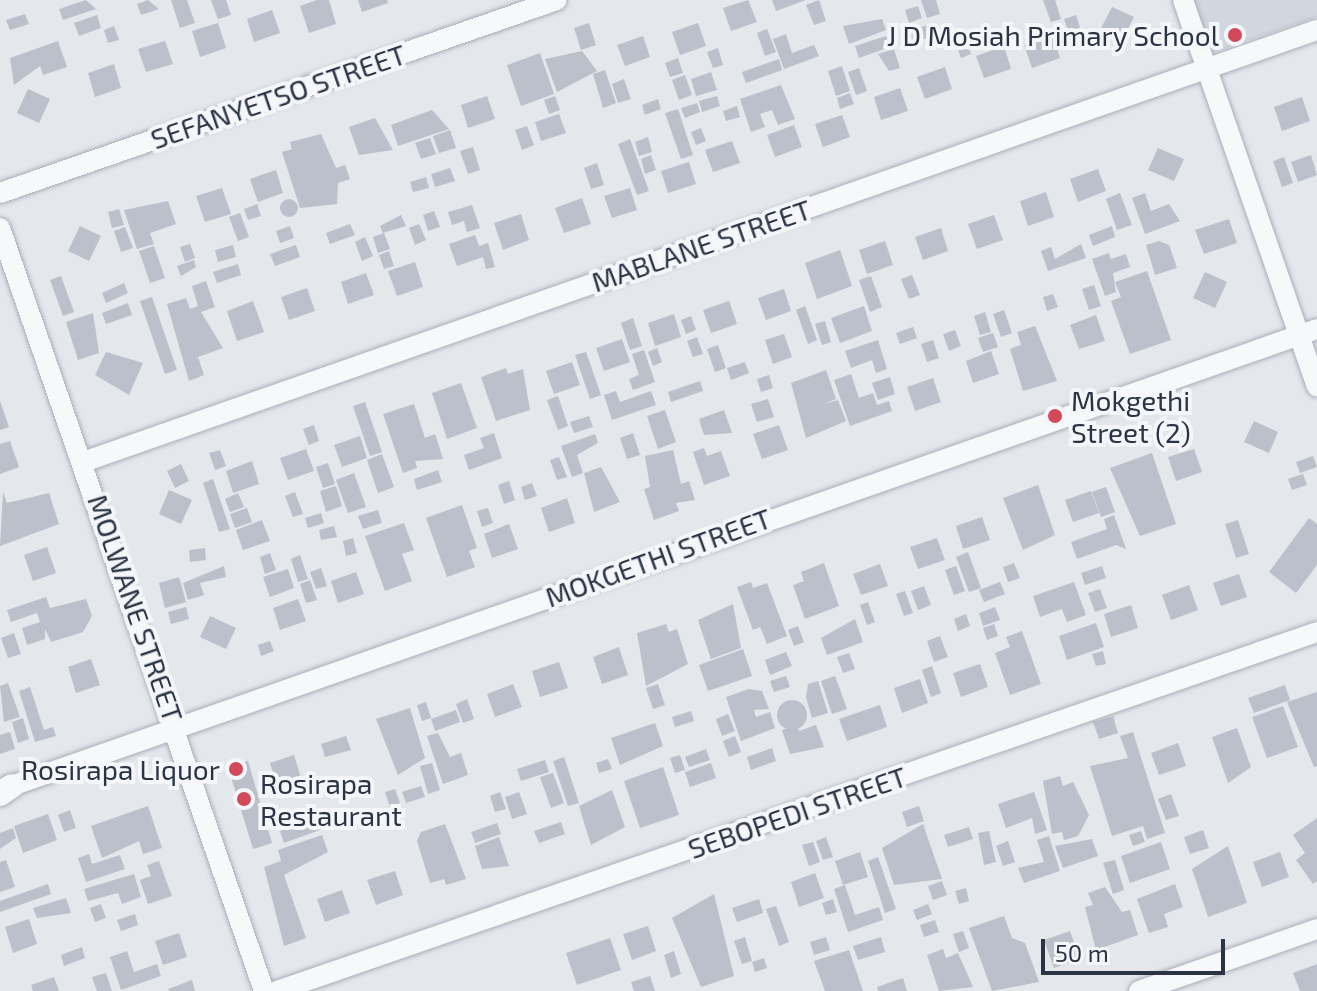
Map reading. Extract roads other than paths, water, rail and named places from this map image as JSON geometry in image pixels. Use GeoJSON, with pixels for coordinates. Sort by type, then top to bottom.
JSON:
{"type":"FeatureCollection","features":[{"type":"Feature","properties":{"kind":"street","name":"SEFANYETSO STREET"},"geometry":{"type":"LineString","coordinates":[[0,193],[557,0]]}},
{"type":"Feature","properties":{"kind":"street"},"geometry":{"type":"LineString","coordinates":[[1183,0],[1308,332],[1317,386]]}},
{"type":"Feature","properties":{"kind":"street","name":"MABLANE STREET"},"geometry":{"type":"LineString","coordinates":[[86,461],[1317,30]]}},
{"type":"Feature","properties":{"kind":"street","name":"MOLWANE STREET"},"geometry":{"type":"LineString","coordinates":[[0,228],[86,461],[264,991]]}},
{"type":"Feature","properties":{"kind":"street","name":"MOKGETHI STREET"},"geometry":{"type":"LineString","coordinates":[[3,789],[1308,332]]}},
{"type":"Feature","properties":{"kind":"street","name":"SEBOPEDI STREET"},"geometry":{"type":"LineString","coordinates":[[277,991],[1317,632]]}},
{"type":"Feature","properties":{"kind":"street"},"geometry":{"type":"LineString","coordinates":[[1139,991],[1317,929]]}},
{"type":"Feature","properties":{"kind":"place","name":"J D Mosiah Primary School"},"geometry":{"type":"Point","coordinates":[1235,35]}},
{"type":"Feature","properties":{"kind":"place","name":"Mokgethi Street (2)"},"geometry":{"type":"Point","coordinates":[1055,416]}},
{"type":"Feature","properties":{"kind":"place","name":"Rosirapa Liquor"},"geometry":{"type":"Point","coordinates":[236,769]}},
{"type":"Feature","properties":{"kind":"place","name":"Rosirapa Restaurant"},"geometry":{"type":"Point","coordinates":[244,799]}}]}
